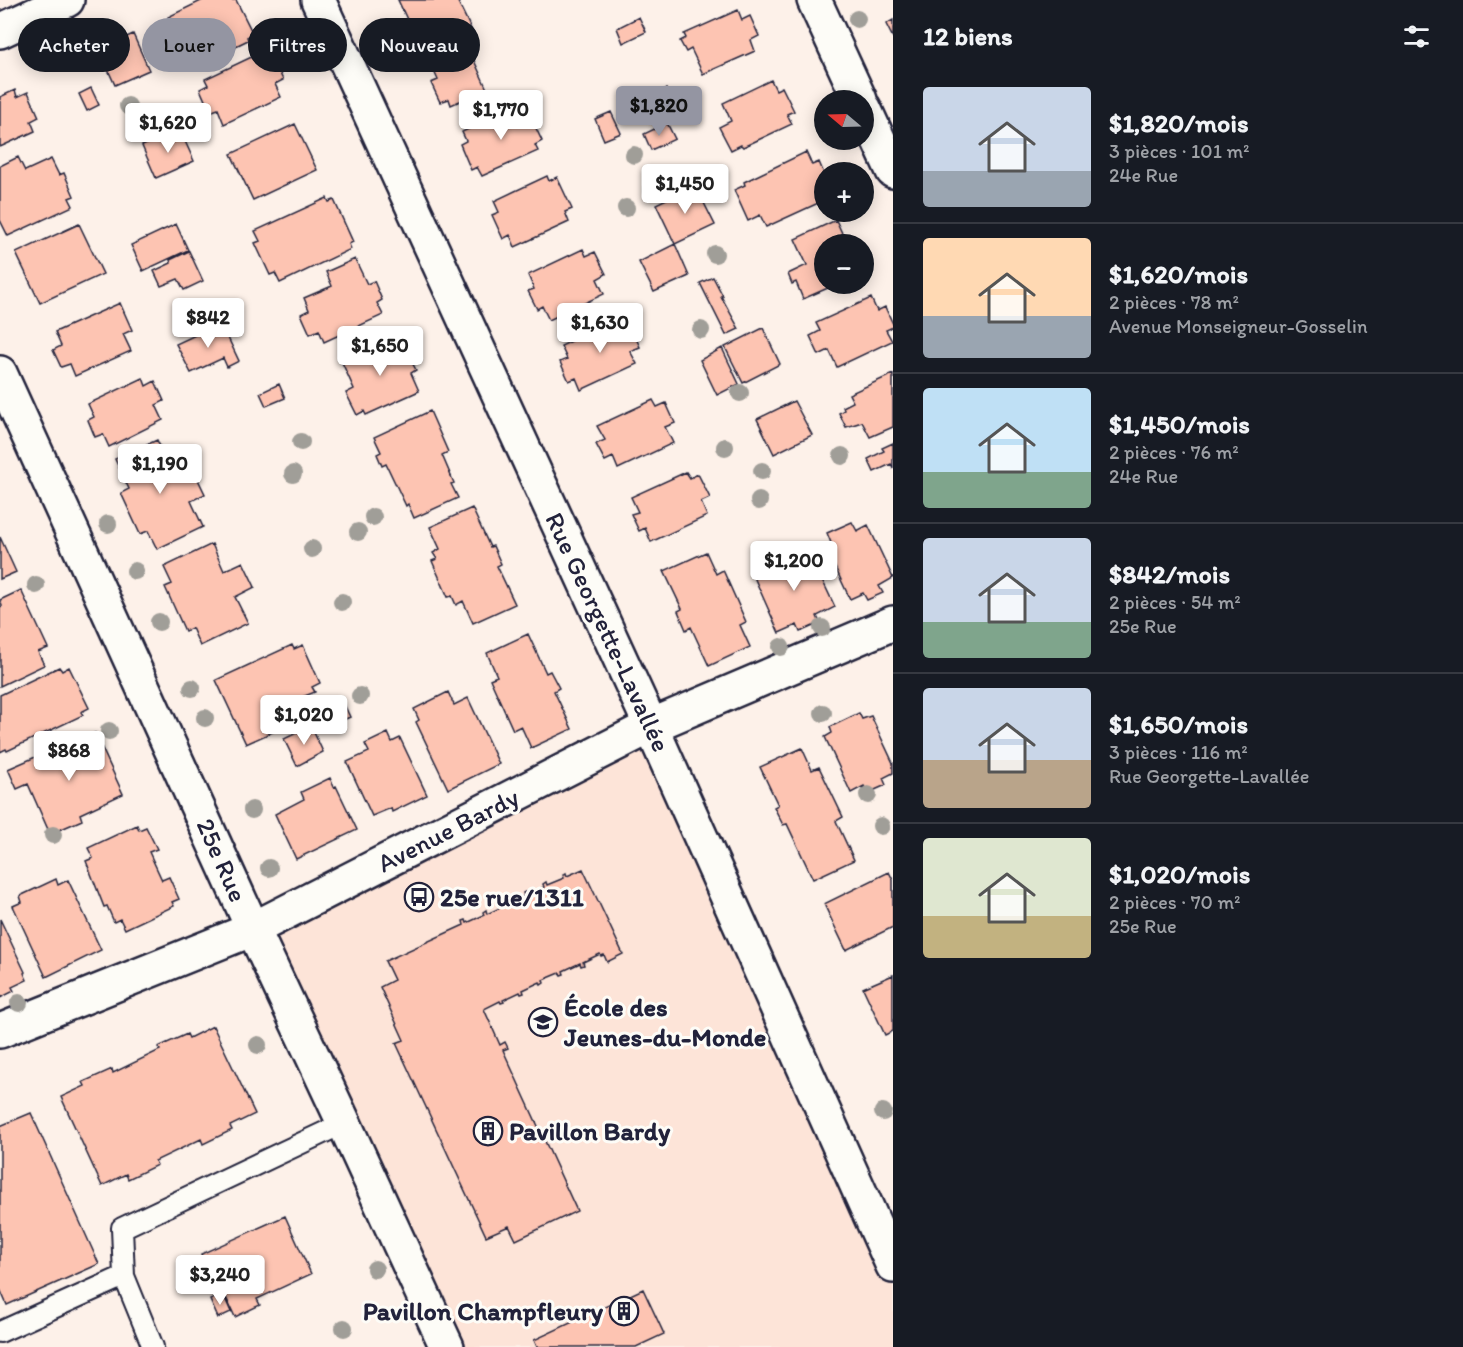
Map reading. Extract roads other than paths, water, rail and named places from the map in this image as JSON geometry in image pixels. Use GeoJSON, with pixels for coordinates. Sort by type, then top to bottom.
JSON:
{"type":"FeatureCollection","features":[{"type":"Feature","properties":{"kind":"street"},"geometry":{"type":"LineString","coordinates":[[0,31],[67,0]]}},
{"type":"Feature","properties":{"kind":"street","name":"Rue Georgette-Lavallée"},"geometry":{"type":"LineString","coordinates":[[318,0],[651,726],[893,1266]]}},
{"type":"Feature","properties":{"kind":"street"},"geometry":{"type":"LineString","coordinates":[[814,0],[855,90]]}},
{"type":"Feature","properties":{"kind":"street"},"geometry":{"type":"LineString","coordinates":[[874,130],[893,171]]}},
{"type":"Feature","properties":{"kind":"street","name":"25e Rue"},"geometry":{"type":"LineString","coordinates":[[0,373],[447,1347]]}},
{"type":"Feature","properties":{"kind":"street","name":"Avenue Bardy"},"geometry":{"type":"LineString","coordinates":[[0,1031],[254,929],[651,726],[893,623]]}},
{"type":"Feature","properties":{"kind":"lane"},"geometry":{"type":"LineString","coordinates":[[153,1347],[124,1276],[122,1228],[344,1123]]}},
{"type":"Feature","properties":{"kind":"lane"},"geometry":{"type":"LineString","coordinates":[[0,1332],[124,1276]]}},
{"type":"Feature","properties":{"kind":"place","name":"25e rue/1311"},"geometry":{"type":"Point","coordinates":[419,897]}},
{"type":"Feature","properties":{"kind":"place","name":"École des Jeunes-du-Monde"},"geometry":{"type":"Point","coordinates":[543,1022]}},
{"type":"Feature","properties":{"kind":"place","name":"Pavillon Bardy"},"geometry":{"type":"Point","coordinates":[488,1131]}},
{"type":"Feature","properties":{"kind":"place","name":"Pavillon Champfleury"},"geometry":{"type":"Point","coordinates":[624,1311]}}]}
